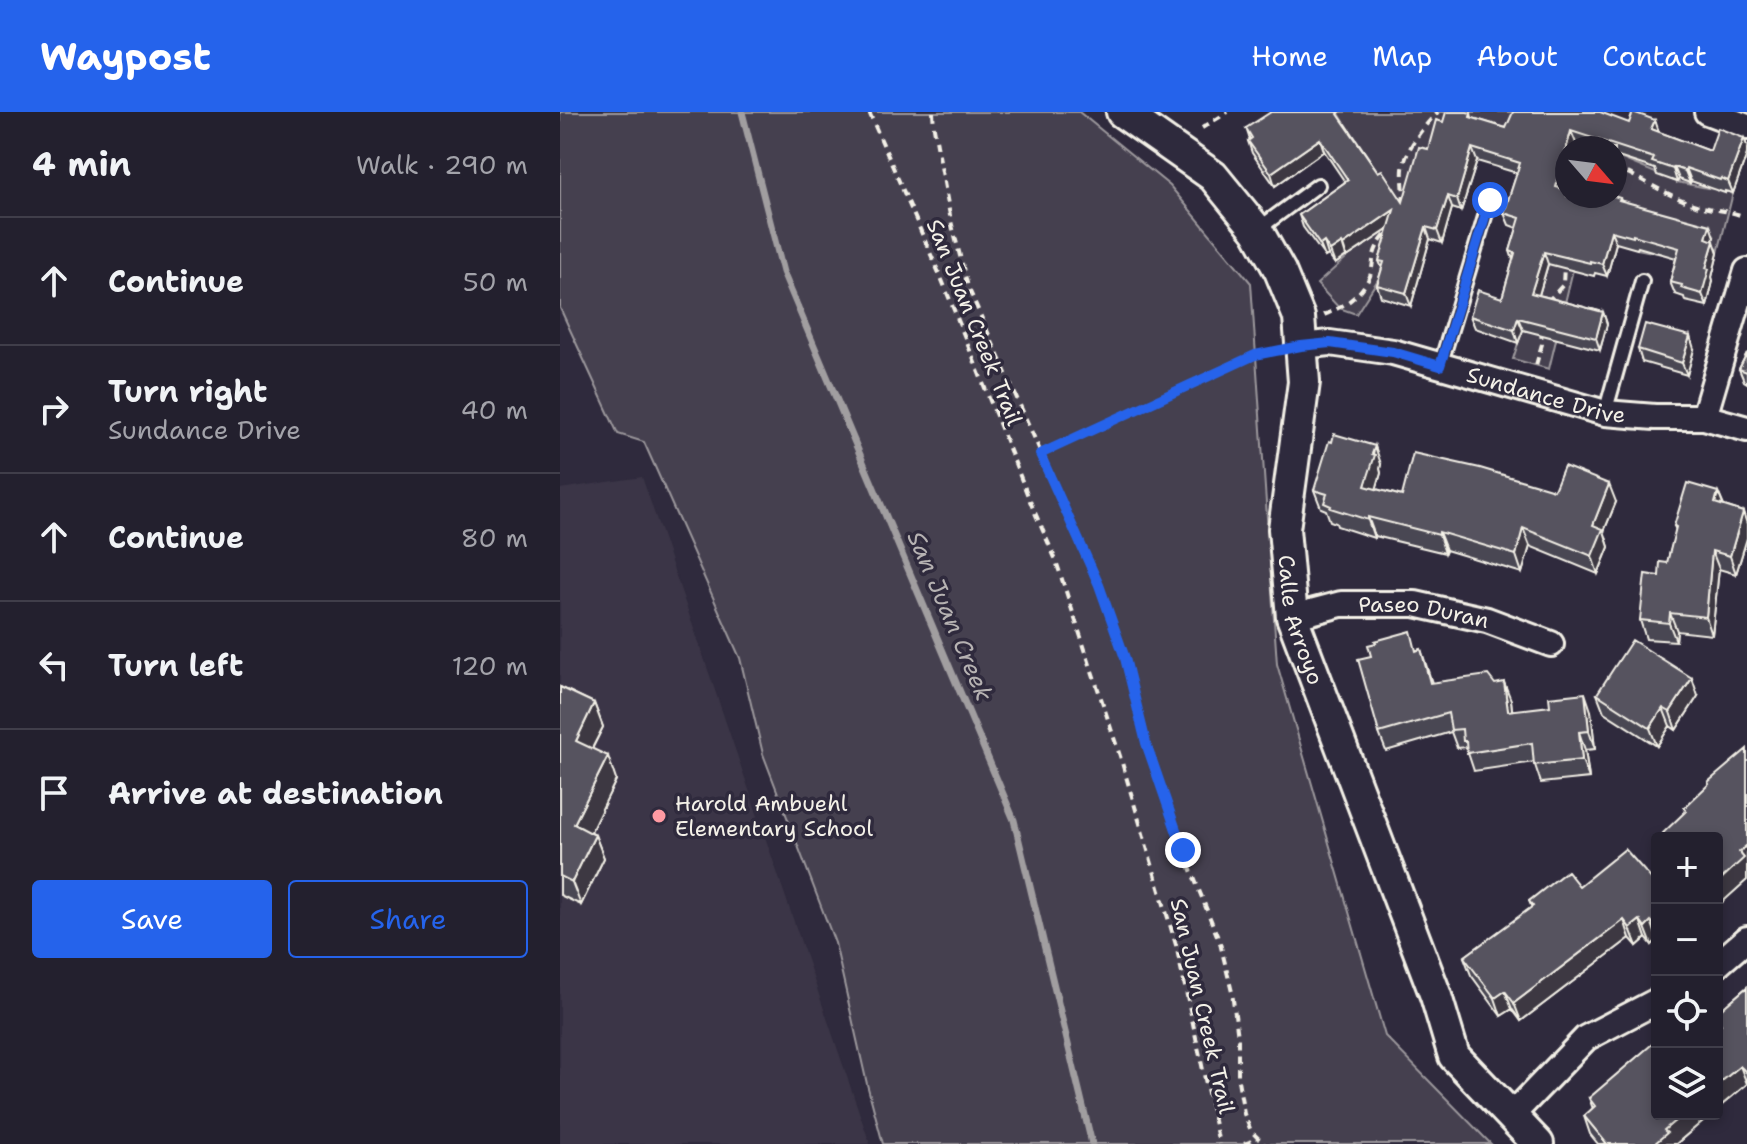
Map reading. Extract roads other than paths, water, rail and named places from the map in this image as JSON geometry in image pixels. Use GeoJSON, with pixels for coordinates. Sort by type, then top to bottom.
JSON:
{"type":"FeatureCollection","features":[{"type":"Feature","properties":{"kind":"street","name":"Calle Arroyo"},"geometry":{"type":"LineString","coordinates":[[1122,112],[1213,176],[1257,230],[1280,271],[1299,317],[1304,382],[1284,529],[1292,617],[1436,996],[1454,1056],[1538,1144]]}},
{"type":"Feature","properties":{"kind":"street"},"geometry":{"type":"LineString","coordinates":[[1707,112],[1747,127]]}},
{"type":"Feature","properties":{"kind":"street"},"geometry":{"type":"LineString","coordinates":[[1704,417],[1747,271]]}},
{"type":"Feature","properties":{"kind":"street","name":"Sundance Drive"},"geometry":{"type":"LineString","coordinates":[[1301,346],[1330,343],[1393,352],[1605,413],[1704,417],[1747,429]]}},
{"type":"Feature","properties":{"kind":"street","name":"Paseo Duran"},"geometry":{"type":"LineString","coordinates":[[1292,617],[1341,604],[1415,604],[1487,620],[1551,644]]}},
{"type":"Feature","properties":{"kind":"street"},"geometry":{"type":"LineString","coordinates":[[1723,960],[1747,939]]}},
{"type":"Feature","properties":{"kind":"street"},"geometry":{"type":"LineString","coordinates":[[1511,1116],[1586,1038],[1651,1004]]}},
{"type":"Feature","properties":{"kind":"lane"},"geometry":{"type":"LineString","coordinates":[[1257,230],[1318,185]]}},
{"type":"Feature","properties":{"kind":"lane"},"geometry":{"type":"LineString","coordinates":[[1440,366],[1490,200]]}},
{"type":"Feature","properties":{"kind":"lane"},"geometry":{"type":"LineString","coordinates":[[1605,413],[1642,281]]}},
{"type":"Feature","properties":{"kind":"waterway","name":"San Juan Creek"},"geometry":{"type":"LineString","coordinates":[[742,112],[783,272],[1014,820],[1092,1144]]}},
{"type":"Feature","properties":{"kind":"place","name":"Harold Ambuehl Elementary School"},"geometry":{"type":"Point","coordinates":[659,816]}}]}
